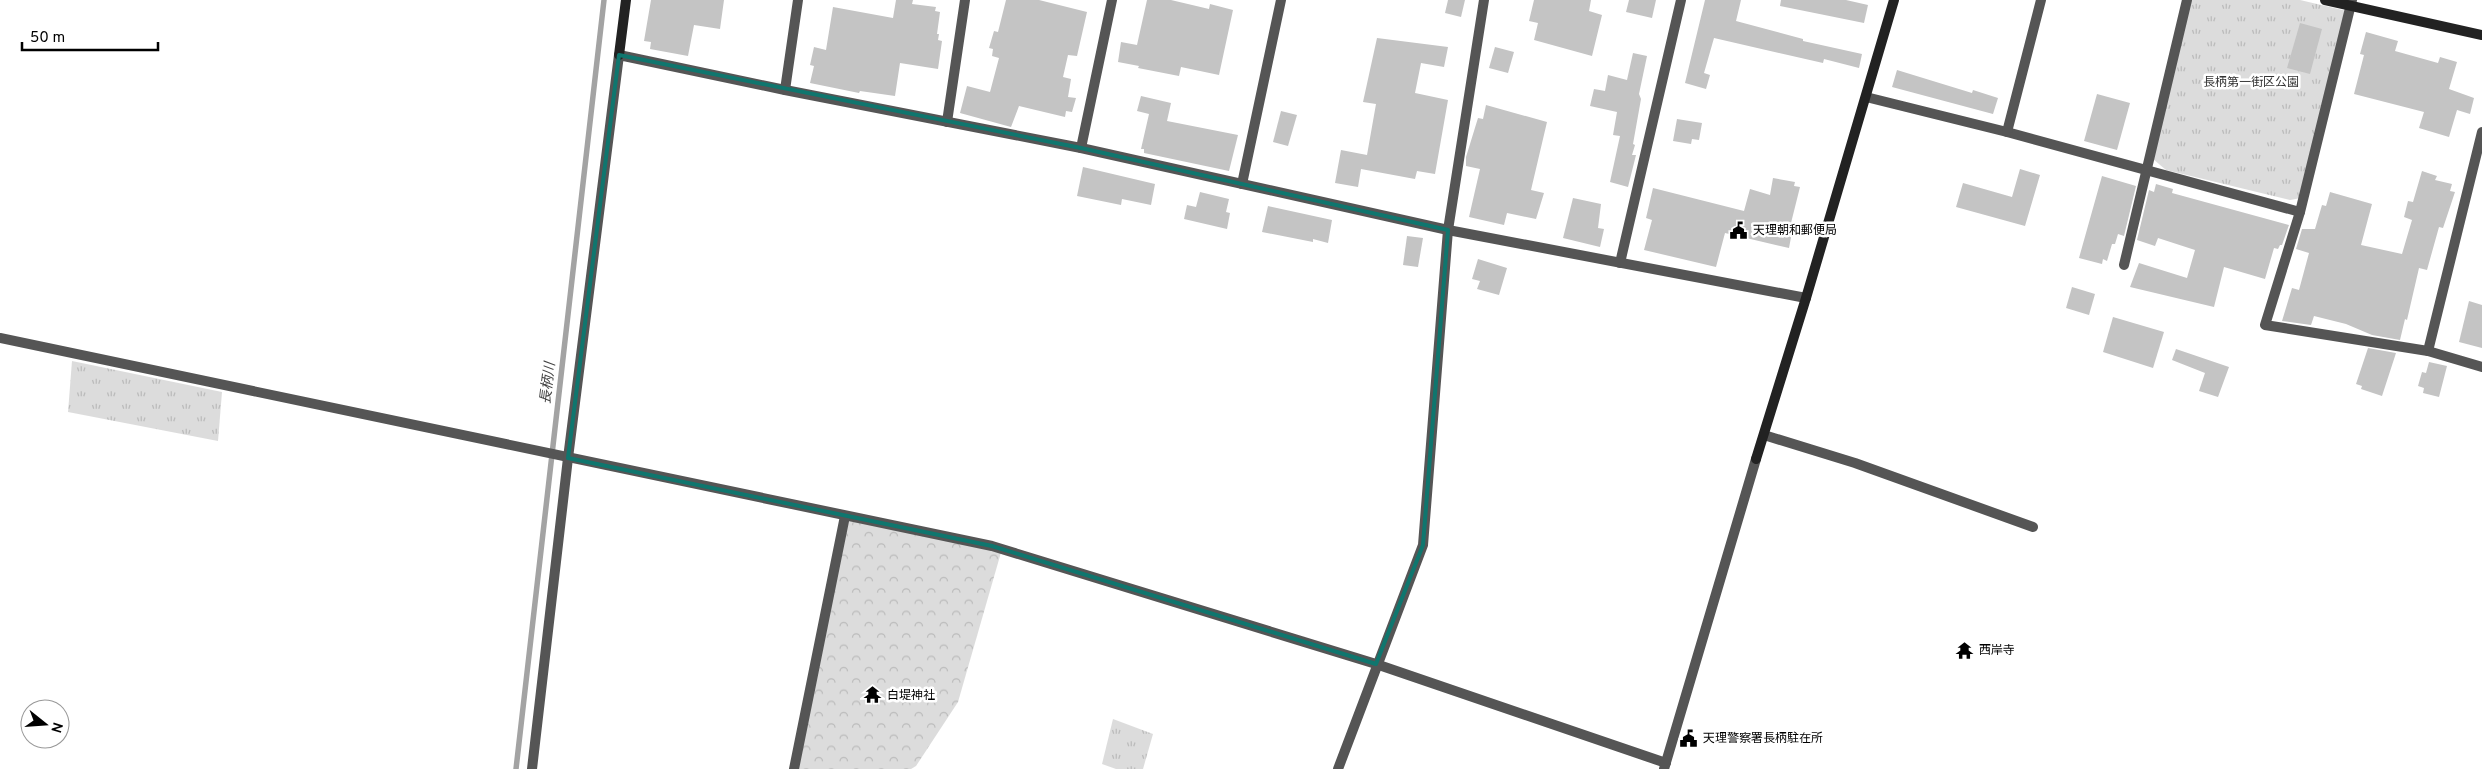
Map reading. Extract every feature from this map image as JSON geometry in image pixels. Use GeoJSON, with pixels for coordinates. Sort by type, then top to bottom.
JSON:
{"type":"FeatureCollection","features":[{"type":"Feature","properties":{"kind":"street"},"geometry":{"type":"LineString","coordinates":[[532,769],[568,458],[626,0]]}},
{"type":"Feature","properties":{"kind":"street"},"geometry":{"type":"LineString","coordinates":[[785,90],[798,0]]}},
{"type":"Feature","properties":{"kind":"street"},"geometry":{"type":"LineString","coordinates":[[947,122],[965,0]]}},
{"type":"Feature","properties":{"kind":"street"},"geometry":{"type":"LineString","coordinates":[[1081,148],[1112,0]]}},
{"type":"Feature","properties":{"kind":"street"},"geometry":{"type":"LineString","coordinates":[[1242,184],[1280,0]]}},
{"type":"Feature","properties":{"kind":"street"},"geometry":{"type":"LineString","coordinates":[[1338,769],[1376,664],[1423,545],[1448,230],[1484,0]]}},
{"type":"Feature","properties":{"kind":"street"},"geometry":{"type":"LineString","coordinates":[[1620,263],[1682,0]]}},
{"type":"Feature","properties":{"kind":"street"},"geometry":{"type":"LineString","coordinates":[[0,338],[992,546],[1376,664],[1665,766],[1894,0]]}},
{"type":"Feature","properties":{"kind":"street"},"geometry":{"type":"LineString","coordinates":[[2007,132],[2041,0]]}},
{"type":"Feature","properties":{"kind":"street"},"geometry":{"type":"LineString","coordinates":[[2124,265],[2187,0]]}},
{"type":"Feature","properties":{"kind":"street"},"geometry":{"type":"LineString","coordinates":[[2325,0],[2351,3],[2482,35]]}},
{"type":"Feature","properties":{"kind":"street"},"geometry":{"type":"LineString","coordinates":[[2351,3],[2300,212],[2265,324],[2428,351],[2482,367]]}},
{"type":"Feature","properties":{"kind":"street"},"geometry":{"type":"LineString","coordinates":[[619,55],[785,90],[1081,148],[1448,230],[1806,298]]}},
{"type":"Feature","properties":{"kind":"street"},"geometry":{"type":"LineString","coordinates":[[1866,97],[2007,132],[2300,212]]}},
{"type":"Feature","properties":{"kind":"street"},"geometry":{"type":"LineString","coordinates":[[2428,351],[2482,132]]}},
{"type":"Feature","properties":{"kind":"street"},"geometry":{"type":"LineString","coordinates":[[1764,435],[1855,463],[2032,527]]}},
{"type":"Feature","properties":{"kind":"street"},"geometry":{"type":"LineString","coordinates":[[794,769],[844,516]]}},
{"type":"Feature","properties":{"kind":"highlighted area"},"geometry":{"type":"Polygon","coordinates":[[[619,55],[1081,148],[1448,230],[1423,545],[1376,664],[992,546],[568,458],[619,55]]]}},
{"type":"Feature","properties":{"kind":"green space","name":"長柄第一街区公園"},"geometry":{"type":"Polygon","coordinates":[[[2191,0],[2300,0],[2347,11],[2301,198],[2290,200],[2166,170],[2153,159],[2191,0]]]}},
{"type":"Feature","properties":{"kind":"green space"},"geometry":{"type":"Polygon","coordinates":[[[72,361],[222,392],[218,441],[68,412],[72,361]]]}},
{"type":"Feature","properties":{"kind":"green space"},"geometry":{"type":"Polygon","coordinates":[[[845,516],[1002,549],[958,702],[916,766],[911,769],[795,769],[845,516]]]}},
{"type":"Feature","properties":{"kind":"green space"},"geometry":{"type":"Polygon","coordinates":[[[1113,719],[1153,734],[1143,769],[1116,769],[1102,764],[1113,719]]]}},
{"type":"Feature","properties":{"kind":"building"},"geometry":{"type":"Polygon","coordinates":[[[651,0],[724,0],[720,29],[694,25],[688,56],[650,49],[651,42],[644,41],[651,0]]]}},
{"type":"Feature","properties":{"kind":"building"},"geometry":{"type":"Polygon","coordinates":[[[896,0],[913,0],[912,4],[936,7],[935,11],[940,12],[937,34],[939,34],[938,40],[942,41],[938,69],[900,63],[895,96],[860,91],[859,93],[810,83],[814,66],[810,65],[814,47],[826,50],[833,7],[893,18],[896,0]]]}},
{"type":"Feature","properties":{"kind":"building"},"geometry":{"type":"Polygon","coordinates":[[[1006,0],[1039,0],[1087,12],[1077,56],[1068,55],[1063,77],[1071,79],[1068,97],[1076,98],[1072,112],[1066,111],[1065,117],[1019,106],[1011,127],[960,113],[967,86],[990,92],[999,58],[992,56],[993,49],[989,48],[994,31],[998,32],[1006,0]]]}},
{"type":"Feature","properties":{"kind":"building"},"geometry":{"type":"Polygon","coordinates":[[[1147,0],[1171,0],[1209,9],[1210,4],[1233,10],[1219,75],[1181,67],[1179,76],[1118,62],[1121,42],[1137,45],[1147,0]]]}},
{"type":"Feature","properties":{"kind":"building"},"geometry":{"type":"Polygon","coordinates":[[[1448,0],[1465,0],[1461,17],[1445,13],[1448,0]]]}},
{"type":"Feature","properties":{"kind":"building"},"geometry":{"type":"Polygon","coordinates":[[[1534,0],[1591,0],[1589,11],[1602,15],[1592,56],[1534,40],[1538,23],[1529,21],[1534,0]]]}},
{"type":"Feature","properties":{"kind":"building"},"geometry":{"type":"Polygon","coordinates":[[[1629,0],[1656,0],[1652,18],[1626,12],[1629,0]]]}},
{"type":"Feature","properties":{"kind":"building"},"geometry":{"type":"Polygon","coordinates":[[[1705,0],[1741,0],[1736,21],[1803,39],[1803,41],[1862,54],[1859,68],[1824,59],[1823,63],[1714,38],[1704,73],[1710,75],[1706,89],[1685,83],[1705,0]]]}},
{"type":"Feature","properties":{"kind":"building"},"geometry":{"type":"Polygon","coordinates":[[[1781,0],[1846,0],[1868,5],[1864,23],[1780,6],[1781,0]]]}},
{"type":"Feature","properties":{"kind":"building"},"geometry":{"type":"Polygon","coordinates":[[[2300,23],[2322,29],[2310,74],[2287,68],[2300,23]]]}},
{"type":"Feature","properties":{"kind":"building"},"geometry":{"type":"Polygon","coordinates":[[[2366,32],[2398,41],[2395,51],[2438,63],[2440,57],[2457,62],[2449,89],[2474,98],[2470,114],[2457,110],[2449,137],[2419,128],[2424,112],[2354,94],[2364,55],[2360,54],[2366,32]]]}},
{"type":"Feature","properties":{"kind":"building"},"geometry":{"type":"Polygon","coordinates":[[[1377,38],[1448,47],[1444,67],[1421,63],[1415,93],[1448,100],[1435,174],[1417,171],[1415,179],[1361,169],[1358,187],[1335,183],[1341,150],[1367,155],[1376,104],[1363,102],[1377,38]]]}},
{"type":"Feature","properties":{"kind":"building"},"geometry":{"type":"Polygon","coordinates":[[[1495,47],[1514,52],[1508,73],[1489,68],[1495,47]]]}},
{"type":"Feature","properties":{"kind":"building"},"geometry":{"type":"Polygon","coordinates":[[[1633,53],[1647,56],[1639,94],[1641,99],[1633,144],[1635,145],[1632,155],[1636,155],[1628,187],[1610,182],[1620,136],[1613,135],[1617,112],[1590,106],[1594,89],[1605,91],[1608,75],[1627,80],[1633,53]]]}},
{"type":"Feature","properties":{"kind":"building"},"geometry":{"type":"Polygon","coordinates":[[[1897,70],[1972,93],[1973,90],[1998,98],[1993,114],[1892,87],[1897,70]]]}},
{"type":"Feature","properties":{"kind":"building"},"geometry":{"type":"Polygon","coordinates":[[[2097,94],[2130,103],[2117,150],[2084,141],[2097,94]]]}},
{"type":"Feature","properties":{"kind":"building"},"geometry":{"type":"Polygon","coordinates":[[[1141,96],[1171,103],[1167,121],[1238,135],[1229,171],[1144,153],[1144,149],[1141,149],[1149,114],[1137,111],[1141,96]]]}},
{"type":"Feature","properties":{"kind":"building"},"geometry":{"type":"Polygon","coordinates":[[[1486,105],[1547,122],[1531,190],[1544,193],[1536,219],[1507,213],[1504,225],[1469,217],[1480,169],[1466,166],[1466,157],[1478,118],[1483,119],[1486,105]]]}},
{"type":"Feature","properties":{"kind":"building"},"geometry":{"type":"Polygon","coordinates":[[[1281,111],[1297,115],[1288,146],[1273,142],[1281,111]]]}},
{"type":"Feature","properties":{"kind":"building"},"geometry":{"type":"Polygon","coordinates":[[[1677,119],[1702,123],[1699,140],[1692,139],[1691,144],[1673,141],[1677,119]]]}},
{"type":"Feature","properties":{"kind":"building"},"geometry":{"type":"Polygon","coordinates":[[[1083,167],[1155,184],[1151,205],[1122,199],[1121,205],[1077,196],[1083,167]]]}},
{"type":"Feature","properties":{"kind":"building"},"geometry":{"type":"Polygon","coordinates":[[[2020,169],[2040,175],[2025,226],[1956,207],[1963,183],[2012,197],[2020,169]]]}},
{"type":"Feature","properties":{"kind":"building"},"geometry":{"type":"Polygon","coordinates":[[[2422,171],[2437,176],[2435,180],[2452,184],[2450,191],[2455,192],[2443,228],[2439,227],[2427,270],[2419,268],[2407,320],[2405,319],[2400,340],[2372,335],[2346,324],[2314,316],[2311,325],[2282,321],[2292,288],[2299,290],[2309,253],[2296,249],[2302,229],[2315,229],[2322,205],[2326,206],[2330,192],[2372,204],[2361,245],[2402,254],[2412,220],[2404,217],[2408,201],[2413,202],[2422,171]]]}},
{"type":"Feature","properties":{"kind":"building"},"geometry":{"type":"Polygon","coordinates":[[[2102,176],[2136,186],[2124,236],[2118,234],[2115,244],[2112,244],[2107,261],[2103,259],[2102,264],[2079,258],[2102,176]]]}},
{"type":"Feature","properties":{"kind":"building"},"geometry":{"type":"Polygon","coordinates":[[[1773,178],[1795,182],[1794,186],[1800,187],[1789,231],[1792,232],[1789,248],[1725,233],[1716,267],[1644,250],[1652,220],[1646,218],[1653,188],[1744,211],[1750,189],[1770,195],[1773,178]]]}},
{"type":"Feature","properties":{"kind":"building"},"geometry":{"type":"Polygon","coordinates":[[[2156,184],[2173,189],[2172,193],[2289,225],[2282,245],[2278,249],[2274,248],[2265,279],[2224,267],[2214,307],[2130,287],[2139,263],[2187,278],[2195,250],[2158,238],[2155,246],[2137,240],[2149,190],[2154,192],[2156,184]]]}},
{"type":"Feature","properties":{"kind":"building"},"geometry":{"type":"Polygon","coordinates":[[[1200,192],[1229,199],[1226,212],[1230,213],[1227,229],[1184,219],[1187,205],[1196,207],[1200,192]]]}},
{"type":"Feature","properties":{"kind":"building"},"geometry":{"type":"Polygon","coordinates":[[[1573,198],[1601,204],[1598,228],[1604,229],[1600,247],[1563,238],[1573,198]]]}},
{"type":"Feature","properties":{"kind":"building"},"geometry":{"type":"Polygon","coordinates":[[[1268,206],[1332,220],[1328,243],[1262,232],[1268,206]]]}},
{"type":"Feature","properties":{"kind":"building"},"geometry":{"type":"Polygon","coordinates":[[[1407,236],[1423,238],[1418,267],[1403,265],[1407,236]]]}},
{"type":"Feature","properties":{"kind":"building"},"geometry":{"type":"Polygon","coordinates":[[[1478,259],[1507,268],[1499,295],[1477,289],[1480,281],[1472,279],[1478,259]]]}},
{"type":"Feature","properties":{"kind":"building"},"geometry":{"type":"Polygon","coordinates":[[[2072,287],[2095,294],[2089,315],[2066,308],[2072,287]]]}},
{"type":"Feature","properties":{"kind":"building"},"geometry":{"type":"Polygon","coordinates":[[[2469,301],[2482,305],[2482,348],[2459,342],[2469,301]]]}},
{"type":"Feature","properties":{"kind":"building"},"geometry":{"type":"Polygon","coordinates":[[[2113,317],[2164,332],[2153,368],[2103,352],[2113,317]]]}},
{"type":"Feature","properties":{"kind":"building"},"geometry":{"type":"Polygon","coordinates":[[[2368,348],[2396,353],[2382,396],[2361,389],[2362,386],[2356,384],[2368,348]]]}},
{"type":"Feature","properties":{"kind":"building"},"geometry":{"type":"Polygon","coordinates":[[[2176,349],[2229,367],[2218,397],[2199,391],[2205,373],[2172,360],[2176,349]]]}},
{"type":"Feature","properties":{"kind":"building"},"geometry":{"type":"Polygon","coordinates":[[[2429,362],[2447,366],[2439,397],[2423,393],[2424,388],[2418,386],[2422,372],[2426,373],[2429,362]]]}},
{"type":"Feature","properties":{"kind":"waterway","name":"長柄川"},"geometry":{"type":"LineString","coordinates":[[516,769],[604,0]]}},
{"type":"Feature","properties":{"kind":"place","name":"天理朝和郵便局"},"geometry":{"type":"Point","coordinates":[1739,230]}},
{"type":"Feature","properties":{"kind":"place","name":"西岸寺"},"geometry":{"type":"Point","coordinates":[1965,650]}},
{"type":"Feature","properties":{"kind":"place","name":"白堤神社"},"geometry":{"type":"Point","coordinates":[873,695]}},
{"type":"Feature","properties":{"kind":"place","name":"天理警察署長柄駐在所"},"geometry":{"type":"Point","coordinates":[1689,738]}}]}
